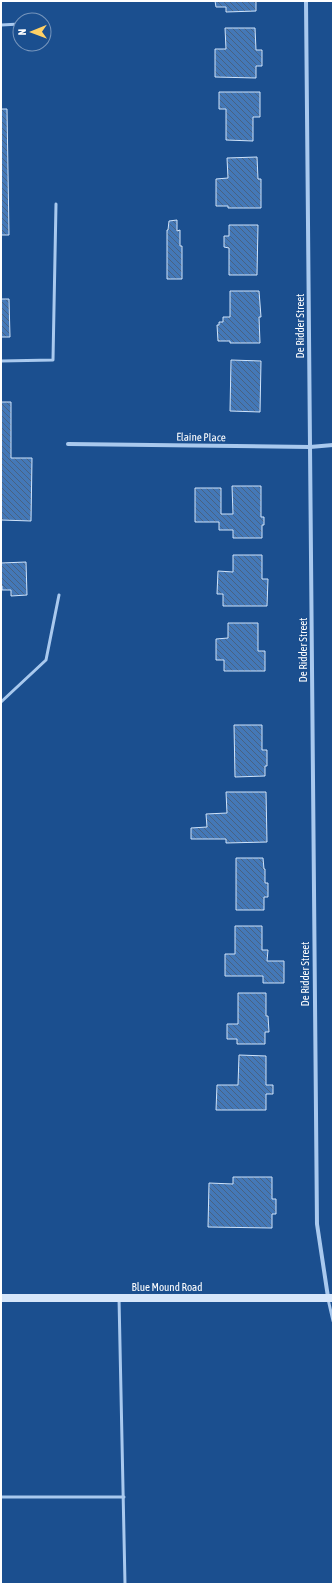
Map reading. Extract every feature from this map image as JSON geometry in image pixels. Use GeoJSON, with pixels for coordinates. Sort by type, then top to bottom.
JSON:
{"type":"FeatureCollection","features":[{"type":"Feature","properties":{"kind":"main road","name":"Blue Mound Road"},"geometry":{"type":"LineString","coordinates":[[1,1298],[330,1298]]}},
{"type":"Feature","properties":{"kind":"street","name":"De Ridder Street"},"geometry":{"type":"LineString","coordinates":[[306,1],[317,1224],[330,1298]]}},
{"type":"Feature","properties":{"kind":"street","name":"Elaine Place"},"geometry":{"type":"LineString","coordinates":[[68,444],[310,447],[333,445]]}},
{"type":"Feature","properties":{"kind":"lane"},"geometry":{"type":"LineString","coordinates":[[1,25],[12,24]]}},
{"type":"Feature","properties":{"kind":"lane"},"geometry":{"type":"LineString","coordinates":[[1,361],[53,360],[56,204]]}},
{"type":"Feature","properties":{"kind":"lane"},"geometry":{"type":"LineString","coordinates":[[1,702],[46,660],[59,595]]}},
{"type":"Feature","properties":{"kind":"lane"},"geometry":{"type":"LineString","coordinates":[[119,1298],[125,1584]]}},
{"type":"Feature","properties":{"kind":"lane"},"geometry":{"type":"LineString","coordinates":[[330,1298],[333,1321]]}},
{"type":"Feature","properties":{"kind":"lane"},"geometry":{"type":"LineString","coordinates":[[1,1497],[124,1497]]}},
{"type":"Feature","properties":{"kind":"building"},"geometry":{"type":"Polygon","coordinates":[[[215,1],[256,1],[256,11],[226,12],[226,7],[216,7],[215,1]]]}},
{"type":"Feature","properties":{"kind":"building"},"geometry":{"type":"Polygon","coordinates":[[[225,28],[255,28],[256,50],[262,50],[262,66],[256,66],[256,78],[215,77],[215,49],[226,49],[225,28]]]}},
{"type":"Feature","properties":{"kind":"building"},"geometry":{"type":"Polygon","coordinates":[[[219,92],[260,92],[260,117],[253,117],[253,141],[226,140],[226,109],[219,109],[219,92]]]}},
{"type":"Feature","properties":{"kind":"building"},"geometry":{"type":"Polygon","coordinates":[[[1,109],[7,109],[9,235],[1,235],[1,109]]]}},
{"type":"Feature","properties":{"kind":"building"},"geometry":{"type":"Polygon","coordinates":[[[257,157],[258,179],[261,179],[261,208],[228,208],[228,206],[216,206],[216,179],[228,178],[227,158],[257,157]]]}},
{"type":"Feature","properties":{"kind":"building"},"geometry":{"type":"Polygon","coordinates":[[[177,220],[177,231],[180,230],[180,246],[182,246],[182,279],[167,279],[167,230],[169,221],[177,220]]]}},
{"type":"Feature","properties":{"kind":"building"},"geometry":{"type":"Polygon","coordinates":[[[229,225],[258,225],[257,275],[229,275],[229,248],[224,247],[224,236],[229,236],[229,225]]]}},
{"type":"Feature","properties":{"kind":"building"},"geometry":{"type":"Polygon","coordinates":[[[230,291],[259,291],[261,317],[259,317],[260,343],[230,343],[230,341],[218,341],[217,325],[219,325],[219,322],[223,322],[223,317],[230,317],[230,291]]]}},
{"type":"Feature","properties":{"kind":"building"},"geometry":{"type":"Polygon","coordinates":[[[1,299],[9,299],[10,337],[1,337],[1,299]]]}},
{"type":"Feature","properties":{"kind":"building"},"geometry":{"type":"Polygon","coordinates":[[[231,360],[261,361],[260,412],[230,411],[231,360]]]}},
{"type":"Feature","properties":{"kind":"building"},"geometry":{"type":"Polygon","coordinates":[[[1,402],[11,402],[11,458],[32,458],[31,521],[1,520],[1,402]]]}},
{"type":"Feature","properties":{"kind":"building"},"geometry":{"type":"Polygon","coordinates":[[[232,486],[261,486],[261,517],[264,517],[264,525],[262,525],[262,538],[233,538],[233,530],[219,530],[219,522],[195,522],[195,488],[221,488],[221,514],[233,514],[232,486]]]}},
{"type":"Feature","properties":{"kind":"building"},"geometry":{"type":"Polygon","coordinates":[[[233,555],[262,555],[262,579],[268,579],[267,606],[223,606],[223,594],[217,594],[218,571],[233,572],[233,555]]]}},
{"type":"Feature","properties":{"kind":"building"},"geometry":{"type":"Polygon","coordinates":[[[26,562],[27,595],[11,596],[11,590],[2,590],[1,563],[26,562]]]}},
{"type":"Feature","properties":{"kind":"building"},"geometry":{"type":"Polygon","coordinates":[[[228,623],[258,623],[258,651],[265,651],[265,671],[224,671],[224,660],[216,660],[216,639],[228,638],[228,623]]]}},
{"type":"Feature","properties":{"kind":"building"},"geometry":{"type":"Polygon","coordinates":[[[234,725],[262,725],[262,750],[267,750],[267,766],[265,766],[265,776],[235,777],[234,725]]]}},
{"type":"Feature","properties":{"kind":"building"},"geometry":{"type":"Polygon","coordinates":[[[226,792],[266,792],[267,842],[226,843],[226,839],[191,839],[191,828],[207,827],[206,814],[227,813],[226,792]]]}},
{"type":"Feature","properties":{"kind":"building"},"geometry":{"type":"Polygon","coordinates":[[[236,858],[263,858],[265,883],[268,883],[268,897],[264,897],[264,910],[236,910],[236,858]]]}},
{"type":"Feature","properties":{"kind":"building"},"geometry":{"type":"Polygon","coordinates":[[[235,926],[262,926],[262,950],[268,950],[267,961],[284,961],[284,983],[263,983],[263,976],[225,976],[225,954],[235,954],[235,926]]]}},
{"type":"Feature","properties":{"kind":"building"},"geometry":{"type":"Polygon","coordinates":[[[238,993],[266,993],[266,1016],[268,1016],[269,1032],[265,1032],[265,1044],[237,1044],[237,1039],[227,1039],[227,1024],[238,1024],[238,993]]]}},
{"type":"Feature","properties":{"kind":"building"},"geometry":{"type":"Polygon","coordinates":[[[239,1055],[266,1056],[266,1085],[273,1085],[273,1094],[266,1094],[266,1110],[216,1110],[217,1085],[238,1085],[239,1055]]]}},
{"type":"Feature","properties":{"kind":"building"},"geometry":{"type":"Polygon","coordinates":[[[233,1177],[272,1177],[272,1199],[276,1199],[276,1214],[272,1214],[272,1228],[208,1227],[209,1183],[233,1184],[233,1177]]]}}]}
